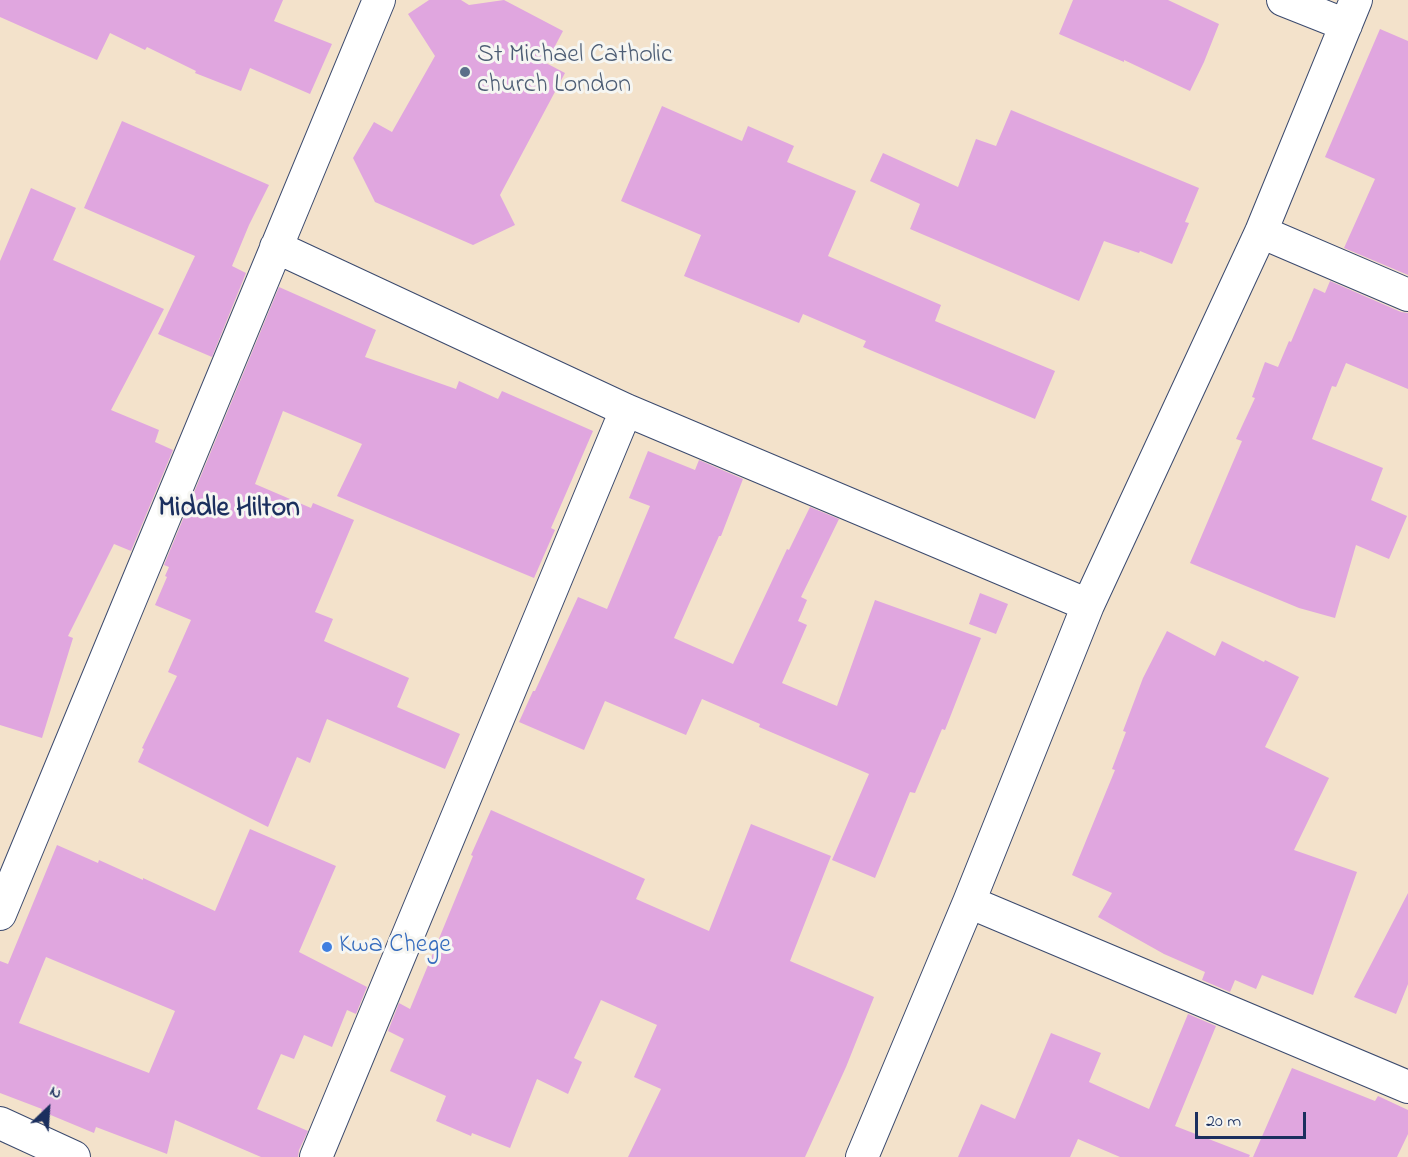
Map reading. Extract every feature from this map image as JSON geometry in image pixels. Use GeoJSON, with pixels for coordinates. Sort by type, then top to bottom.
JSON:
{"type":"FeatureCollection","features":[{"type":"Feature","properties":{"kind":"street"},"geometry":{"type":"LineString","coordinates":[[0,914],[379,0]]}},
{"type":"Feature","properties":{"kind":"street"},"geometry":{"type":"LineString","coordinates":[[862,1157],[969,902],[1088,605],[1261,232],[1351,13],[1283,0]]}},
{"type":"Feature","properties":{"kind":"street"},"geometry":{"type":"LineString","coordinates":[[1261,232],[1408,295]]}},
{"type":"Feature","properties":{"kind":"street"},"geometry":{"type":"LineString","coordinates":[[276,247],[626,410],[1088,605]]}},
{"type":"Feature","properties":{"kind":"street"},"geometry":{"type":"LineString","coordinates":[[316,1157],[626,410]]}},
{"type":"Feature","properties":{"kind":"street"},"geometry":{"type":"LineString","coordinates":[[969,902],[1408,1087]]}},
{"type":"Feature","properties":{"kind":"street"},"geometry":{"type":"LineString","coordinates":[[0,1124],[74,1157]]}},
{"type":"Feature","properties":{"kind":"building"},"geometry":{"type":"Polygon","coordinates":[[[0,0],[283,0],[274,21],[332,44],[310,94],[250,68],[241,91],[195,73],[196,71],[147,47],[145,50],[110,33],[97,60],[0,17],[0,0]]]}},
{"type":"Feature","properties":{"kind":"building"},"geometry":{"type":"Polygon","coordinates":[[[429,0],[461,0],[469,5],[504,0],[563,31],[546,63],[565,73],[500,195],[515,225],[473,245],[375,202],[353,158],[374,122],[392,132],[435,56],[408,14],[429,0]]]}},
{"type":"Feature","properties":{"kind":"building"},"geometry":{"type":"Polygon","coordinates":[[[1073,0],[1168,0],[1219,24],[1190,91],[1124,60],[1124,62],[1059,34],[1073,0]]]}},
{"type":"Feature","properties":{"kind":"building"},"geometry":{"type":"Polygon","coordinates":[[[1380,29],[1408,41],[1408,275],[1344,248],[1375,179],[1325,157],[1380,29]]]}},
{"type":"Feature","properties":{"kind":"building"},"geometry":{"type":"Polygon","coordinates":[[[662,106],[742,141],[748,126],[794,146],[787,162],[856,191],[828,256],[941,305],[935,321],[1055,371],[1035,419],[863,347],[866,341],[803,314],[799,323],[684,276],[701,235],[621,201],[662,106]]]}},
{"type":"Feature","properties":{"kind":"building"},"geometry":{"type":"Polygon","coordinates":[[[1011,110],[1199,188],[1185,222],[1189,223],[1172,264],[1140,251],[1139,253],[1104,241],[1079,301],[910,229],[920,204],[870,181],[883,153],[958,187],[976,139],[996,146],[1011,110]]]}},
{"type":"Feature","properties":{"kind":"building"},"geometry":{"type":"Polygon","coordinates":[[[122,121],[269,185],[232,266],[246,273],[212,357],[158,334],[195,256],[84,208],[122,121]]]}},
{"type":"Feature","properties":{"kind":"building"},"geometry":{"type":"Polygon","coordinates":[[[31,188],[76,208],[53,260],[164,309],[111,410],[159,430],[155,442],[173,450],[131,551],[114,544],[68,636],[73,638],[42,738],[0,725],[0,261],[31,188]]]}},
{"type":"Feature","properties":{"kind":"building"},"geometry":{"type":"Polygon","coordinates":[[[1330,281],[1408,313],[1408,389],[1346,363],[1336,387],[1332,386],[1312,439],[1383,468],[1371,500],[1407,516],[1389,559],[1356,545],[1335,618],[1299,608],[1190,563],[1242,441],[1236,439],[1255,398],[1252,397],[1265,362],[1278,367],[1314,288],[1325,293],[1330,281]]]}},
{"type":"Feature","properties":{"kind":"building"},"geometry":{"type":"Polygon","coordinates":[[[279,287],[376,330],[365,357],[456,389],[459,381],[498,399],[502,391],[593,431],[551,528],[555,530],[534,578],[337,496],[362,444],[283,411],[255,484],[311,508],[313,503],[354,520],[315,612],[333,619],[324,641],[409,678],[397,707],[460,734],[445,769],[327,719],[310,763],[297,757],[268,827],[138,762],[144,749],[142,748],[177,676],[168,672],[191,620],[155,605],[167,577],[165,576],[169,567],[164,565],[279,287]]]}},
{"type":"Feature","properties":{"kind":"building"},"geometry":{"type":"Polygon","coordinates":[[[648,451],[695,470],[699,460],[743,479],[721,536],[719,536],[674,638],[733,664],[787,549],[789,550],[810,507],[839,519],[801,597],[807,600],[798,621],[807,625],[782,683],[837,706],[875,600],[981,638],[945,730],[942,729],[915,793],[910,792],[875,878],[832,860],[869,774],[759,727],[760,724],[702,699],[686,735],[605,701],[584,750],[519,722],[578,597],[607,609],[650,506],[629,498],[648,451]]]}},
{"type":"Feature","properties":{"kind":"building"},"geometry":{"type":"Polygon","coordinates":[[[980,593],[1008,604],[996,634],[969,624],[980,593]]]}},
{"type":"Feature","properties":{"kind":"building"},"geometry":{"type":"Polygon","coordinates":[[[1167,631],[1215,656],[1222,641],[1299,677],[1265,747],[1329,778],[1294,850],[1357,872],[1313,995],[1262,975],[1256,989],[1235,980],[1230,992],[1202,980],[1205,972],[1164,954],[1098,917],[1112,893],[1072,875],[1115,770],[1112,769],[1126,732],[1123,731],[1143,678],[1167,631]]]}},
{"type":"Feature","properties":{"kind":"building"},"geometry":{"type":"Polygon","coordinates":[[[491,810],[645,879],[636,899],[709,931],[751,824],[831,856],[790,961],[874,997],[846,1067],[805,1157],[628,1157],[661,1089],[634,1077],[657,1025],[601,1000],[574,1058],[582,1062],[568,1094],[537,1079],[510,1148],[472,1133],[471,1136],[436,1121],[446,1096],[390,1071],[404,1039],[388,1031],[399,1003],[410,1009],[491,810]]]}},
{"type":"Feature","properties":{"kind":"building"},"geometry":{"type":"Polygon","coordinates":[[[250,829],[336,866],[299,952],[367,987],[356,1014],[347,1010],[332,1047],[304,1035],[294,1059],[281,1054],[257,1109],[308,1131],[298,1157],[261,1157],[175,1120],[167,1154],[96,1127],[94,1133],[0,1093],[0,961],[8,964],[57,845],[98,863],[99,860],[143,880],[143,878],[215,911],[250,829]],[[46,957],[19,1023],[149,1073],[175,1011],[46,957]]]}},
{"type":"Feature","properties":{"kind":"building"},"geometry":{"type":"Polygon","coordinates":[[[1408,893],[1408,984],[1396,1014],[1354,997],[1408,893]]]}},
{"type":"Feature","properties":{"kind":"building"},"geometry":{"type":"Polygon","coordinates":[[[1188,1014],[1216,1026],[1175,1126],[1250,1155],[1249,1157],[1120,1157],[1078,1139],[1070,1157],[958,1157],[981,1104],[1015,1119],[1051,1033],[1101,1053],[1089,1082],[1149,1109],[1188,1014]]]}},
{"type":"Feature","properties":{"kind":"building"},"geometry":{"type":"Polygon","coordinates":[[[1292,1068],[1375,1101],[1378,1096],[1408,1110],[1408,1134],[1397,1157],[1253,1157],[1292,1068]]]}},
{"type":"Feature","properties":{"kind":"place","name":"St Michael Catholic church London"},"geometry":{"type":"Point","coordinates":[465,72]}},
{"type":"Feature","properties":{"kind":"place","name":"Kwa Chege"},"geometry":{"type":"Point","coordinates":[327,947]}},
{"type":"Feature","properties":{"kind":"district","name":"Middle Hilton"},"geometry":{"type":"Point","coordinates":[229,510]}}]}
